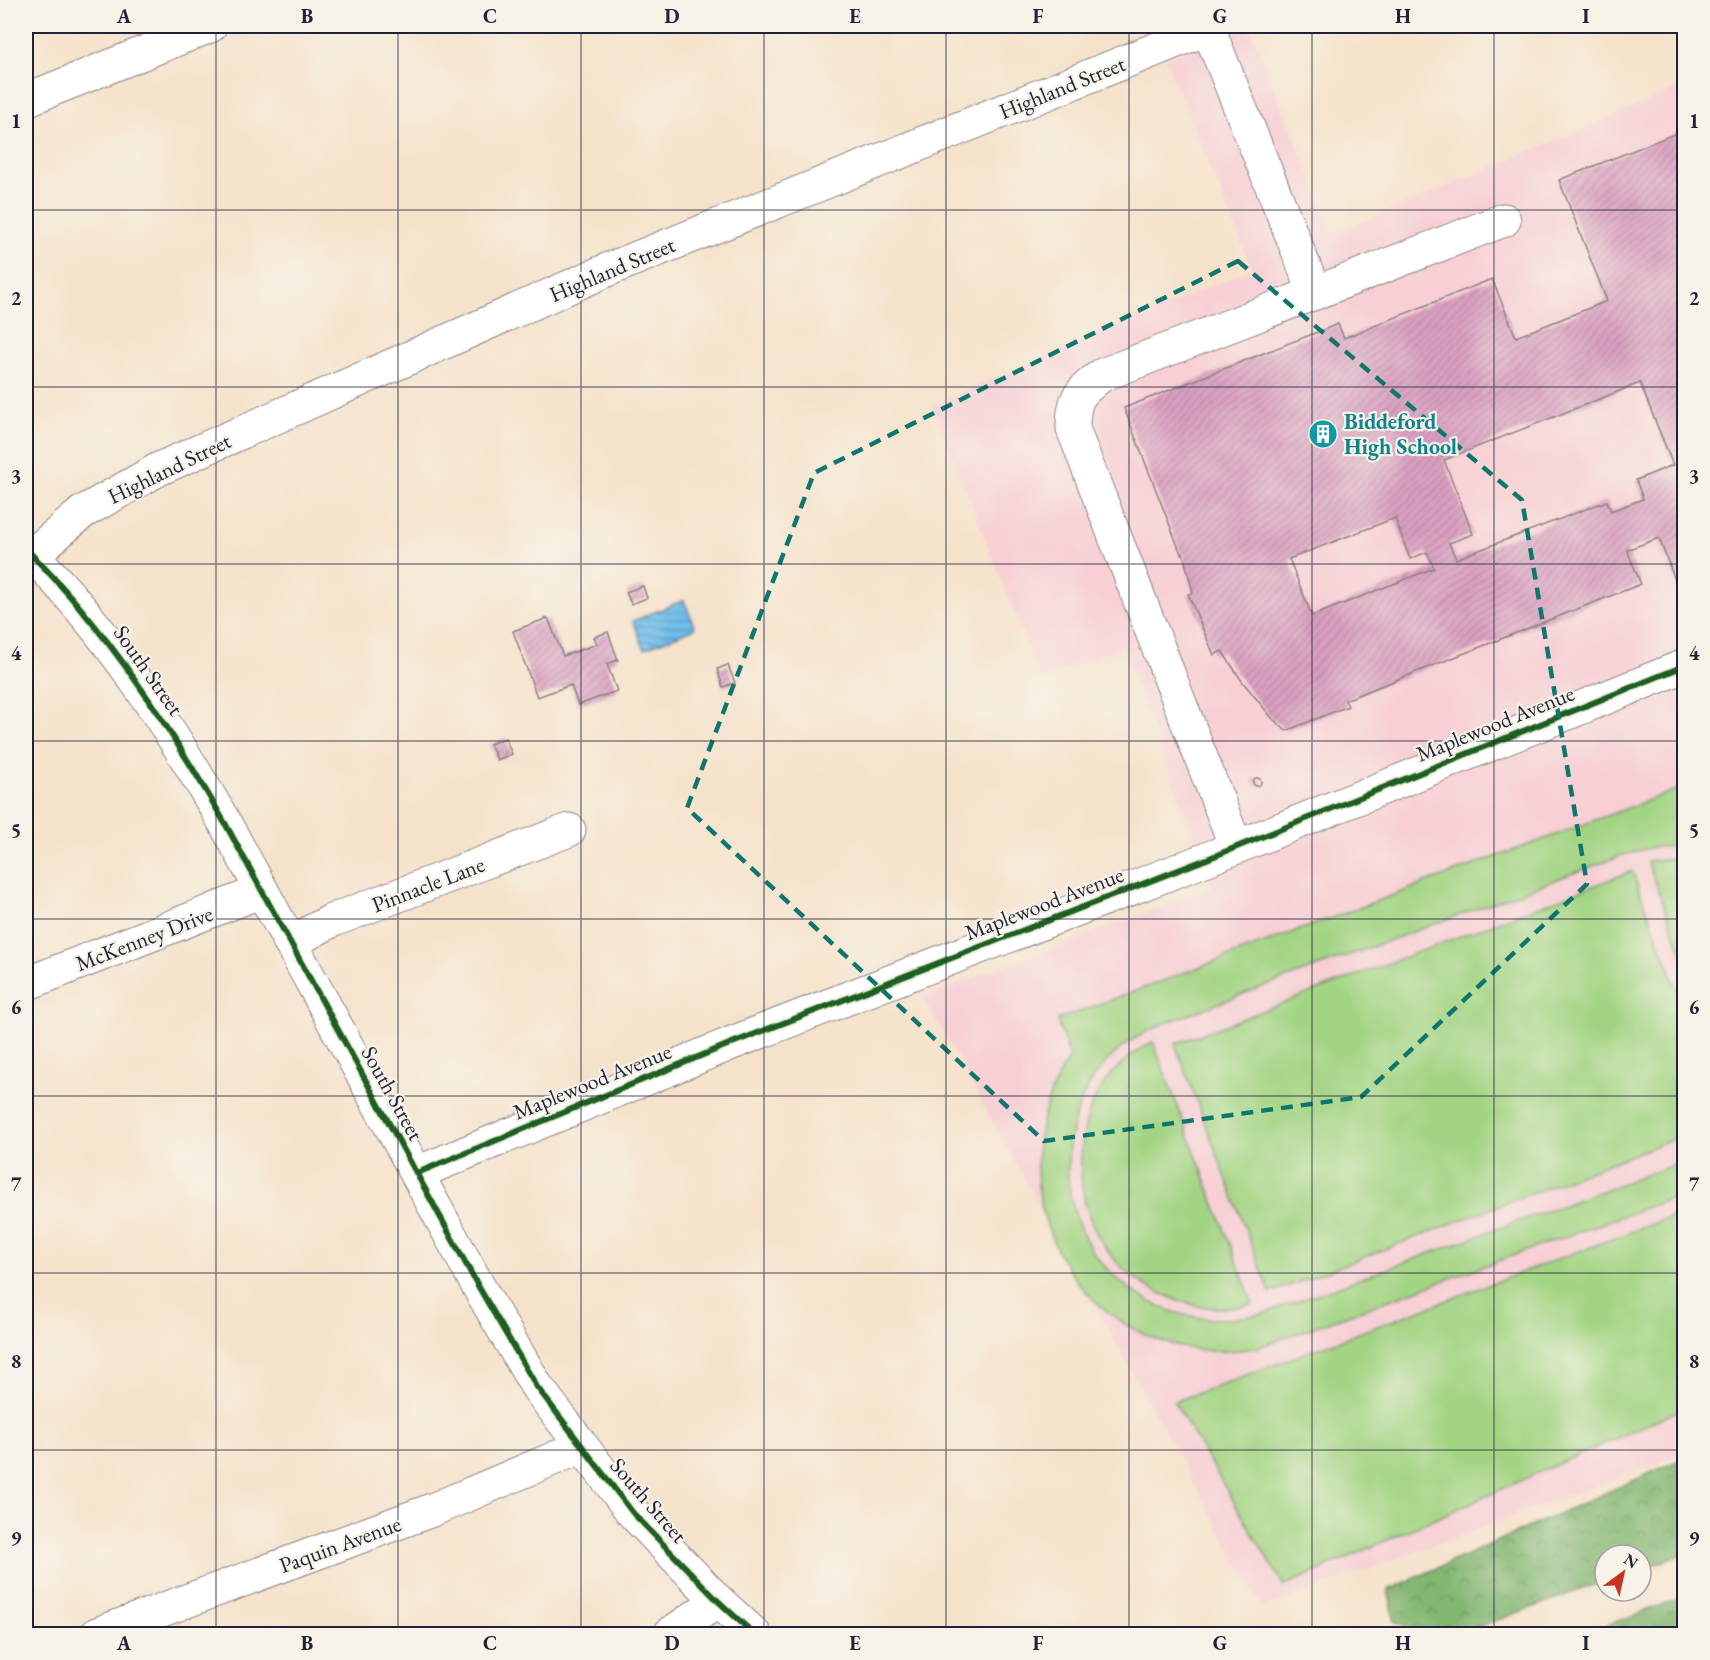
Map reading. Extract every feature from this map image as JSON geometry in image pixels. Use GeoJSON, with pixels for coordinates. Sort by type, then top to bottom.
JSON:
{"type":"FeatureCollection","features":[{"type":"Feature","properties":{"kind":"street"},"geometry":{"type":"LineString","coordinates":[[26,100],[210,26]]}},
{"type":"Feature","properties":{"kind":"street"},"geometry":{"type":"LineString","coordinates":[[1211,27],[1315,293]]}},
{"type":"Feature","properties":{"kind":"street","name":"Highland Street"},"geometry":{"type":"LineString","coordinates":[[29,552],[84,512],[159,469],[607,270],[1211,27]]}},
{"type":"Feature","properties":{"kind":"street"},"geometry":{"type":"LineString","coordinates":[[1236,847],[1073,429],[1076,399],[1102,375],[1504,220]]}},
{"type":"Feature","properties":{"kind":"street","name":"South Street"},"geometry":{"type":"LineString","coordinates":[[29,552],[93,622],[145,693],[185,755],[477,1284],[543,1396],[633,1514],[754,1635]]}},
{"type":"Feature","properties":{"kind":"street","name":"Maplewood Avenue"},"geometry":{"type":"LineString","coordinates":[[417,1173],[732,1043],[1236,847],[1684,666]]}},
{"type":"Feature","properties":{"kind":"street","name":"Pinnacle Lane"},"geometry":{"type":"LineString","coordinates":[[290,943],[332,921],[569,830]]}},
{"type":"Feature","properties":{"kind":"street","name":"McKenney Drive"},"geometry":{"type":"LineString","coordinates":[[26,984],[262,891]]}},
{"type":"Feature","properties":{"kind":"street","name":"Paquin Avenue"},"geometry":{"type":"LineString","coordinates":[[97,1635],[432,1510],[581,1448]]}},
{"type":"Feature","properties":{"kind":"street"},"geometry":{"type":"LineString","coordinates":[[670,1635],[718,1601]]}},
{"type":"Feature","properties":{"kind":"highlighted area"},"geometry":{"type":"Polygon","coordinates":[[[1238,261],[1522,500],[1587,884],[1361,1097],[1044,1141],[687,808],[814,473],[1238,261]]]}},
{"type":"Feature","properties":{"kind":"shaded area"},"geometry":{"type":"Polygon","coordinates":[[[1243,26],[1249,26],[1334,234],[1684,86],[1684,1453],[1263,1608],[922,997],[1213,888],[1122,646],[1041,679],[932,405],[1252,269],[1165,59],[1243,26]]]}},
{"type":"Feature","properties":{"kind":"green space"},"geometry":{"type":"Polygon","coordinates":[[[1684,787],[1684,846],[1654,847],[1623,855],[1179,1018],[1158,1026],[1128,1043],[1097,1073],[1082,1100],[1072,1129],[1068,1160],[1070,1192],[1078,1222],[1092,1250],[1112,1274],[1129,1289],[1166,1309],[1205,1318],[1246,1317],[1268,1312],[1684,1161],[1684,1194],[1256,1348],[1210,1351],[1158,1340],[1115,1317],[1080,1285],[1055,1245],[1040,1200],[1037,1152],[1047,1104],[1070,1057],[1057,1020],[1684,787]]]}},
{"type":"Feature","properties":{"kind":"green space"},"geometry":{"type":"Polygon","coordinates":[[[1684,857],[1684,959],[1647,861],[1684,857]]]}},
{"type":"Feature","properties":{"kind":"green space"},"geometry":{"type":"Polygon","coordinates":[[[1632,871],[1684,1007],[1684,1135],[1270,1293],[1175,1044],[1632,871]]]}},
{"type":"Feature","properties":{"kind":"green space"},"geometry":{"type":"Polygon","coordinates":[[[1153,1042],[1253,1304],[1234,1308],[1205,1307],[1177,1300],[1152,1289],[1130,1275],[1113,1257],[1099,1237],[1089,1215],[1083,1191],[1081,1165],[1083,1138],[1091,1108],[1115,1070],[1126,1059],[1153,1042]]]}},
{"type":"Feature","properties":{"kind":"green space"},"geometry":{"type":"Polygon","coordinates":[[[1684,1212],[1684,1408],[1284,1586],[1174,1402],[1684,1212]]]}},
{"type":"Feature","properties":{"kind":"green space"},"geometry":{"type":"Polygon","coordinates":[[[1684,1458],[1684,1554],[1653,1565],[1653,1543],[1593,1543],[1593,1585],[1473,1629],[1421,1633],[1395,1621],[1388,1590],[1684,1458]]]}},
{"type":"Feature","properties":{"kind":"green space"},"geometry":{"type":"Polygon","coordinates":[[[1684,1597],[1684,1634],[1582,1634],[1670,1602],[1684,1597]]]}},
{"type":"Feature","properties":{"kind":"water"},"geometry":{"type":"Polygon","coordinates":[[[684,600],[695,628],[644,649],[633,621],[684,600]]]}},
{"type":"Feature","properties":{"kind":"building","name":"Biddeford High School"},"geometry":{"type":"Polygon","coordinates":[[[1684,130],[1684,576],[1675,580],[1659,538],[1627,550],[1641,584],[1345,700],[1348,706],[1286,731],[1272,718],[1242,681],[1222,651],[1214,655],[1188,594],[1193,593],[1183,553],[1181,554],[1124,408],[1338,324],[1344,338],[1492,279],[1516,337],[1607,301],[1559,180],[1684,130]],[[1640,383],[1444,460],[1473,534],[1449,543],[1456,559],[1607,501],[1611,511],[1643,499],[1636,480],[1673,465],[1640,383]],[[1395,518],[1289,559],[1312,616],[1434,568],[1427,552],[1410,559],[1395,518]]]}},
{"type":"Feature","properties":{"kind":"building"},"geometry":{"type":"Polygon","coordinates":[[[643,586],[647,598],[631,604],[626,592],[643,586]]]}},
{"type":"Feature","properties":{"kind":"building"},"geometry":{"type":"Polygon","coordinates":[[[548,618],[563,656],[597,644],[594,637],[608,632],[618,660],[607,664],[617,691],[578,705],[571,685],[537,697],[513,631],[548,618]]]}},
{"type":"Feature","properties":{"kind":"building"},"geometry":{"type":"Polygon","coordinates":[[[728,665],[735,683],[723,687],[717,669],[728,665]]]}},
{"type":"Feature","properties":{"kind":"building"},"geometry":{"type":"Polygon","coordinates":[[[505,738],[512,754],[497,760],[490,744],[505,738]]]}},
{"type":"Feature","properties":{"kind":"building"},"geometry":{"type":"Polygon","coordinates":[[[1257,778],[1261,782],[1257,786],[1253,782],[1257,778]]]}},
{"type":"Feature","properties":{"kind":"cycle path"},"geometry":{"type":"LineString","coordinates":[[26,549],[84,612],[135,680],[182,752],[226,825],[477,1284],[537,1387],[633,1513],[718,1601],[754,1634]]}},
{"type":"Feature","properties":{"kind":"cycle path"},"geometry":{"type":"LineString","coordinates":[[417,1173],[732,1043],[1212,857],[1684,666]]}},
{"type":"Feature","properties":{"kind":"place","name":"Biddeford High School"},"geometry":{"type":"Point","coordinates":[1323,434]}}]}
